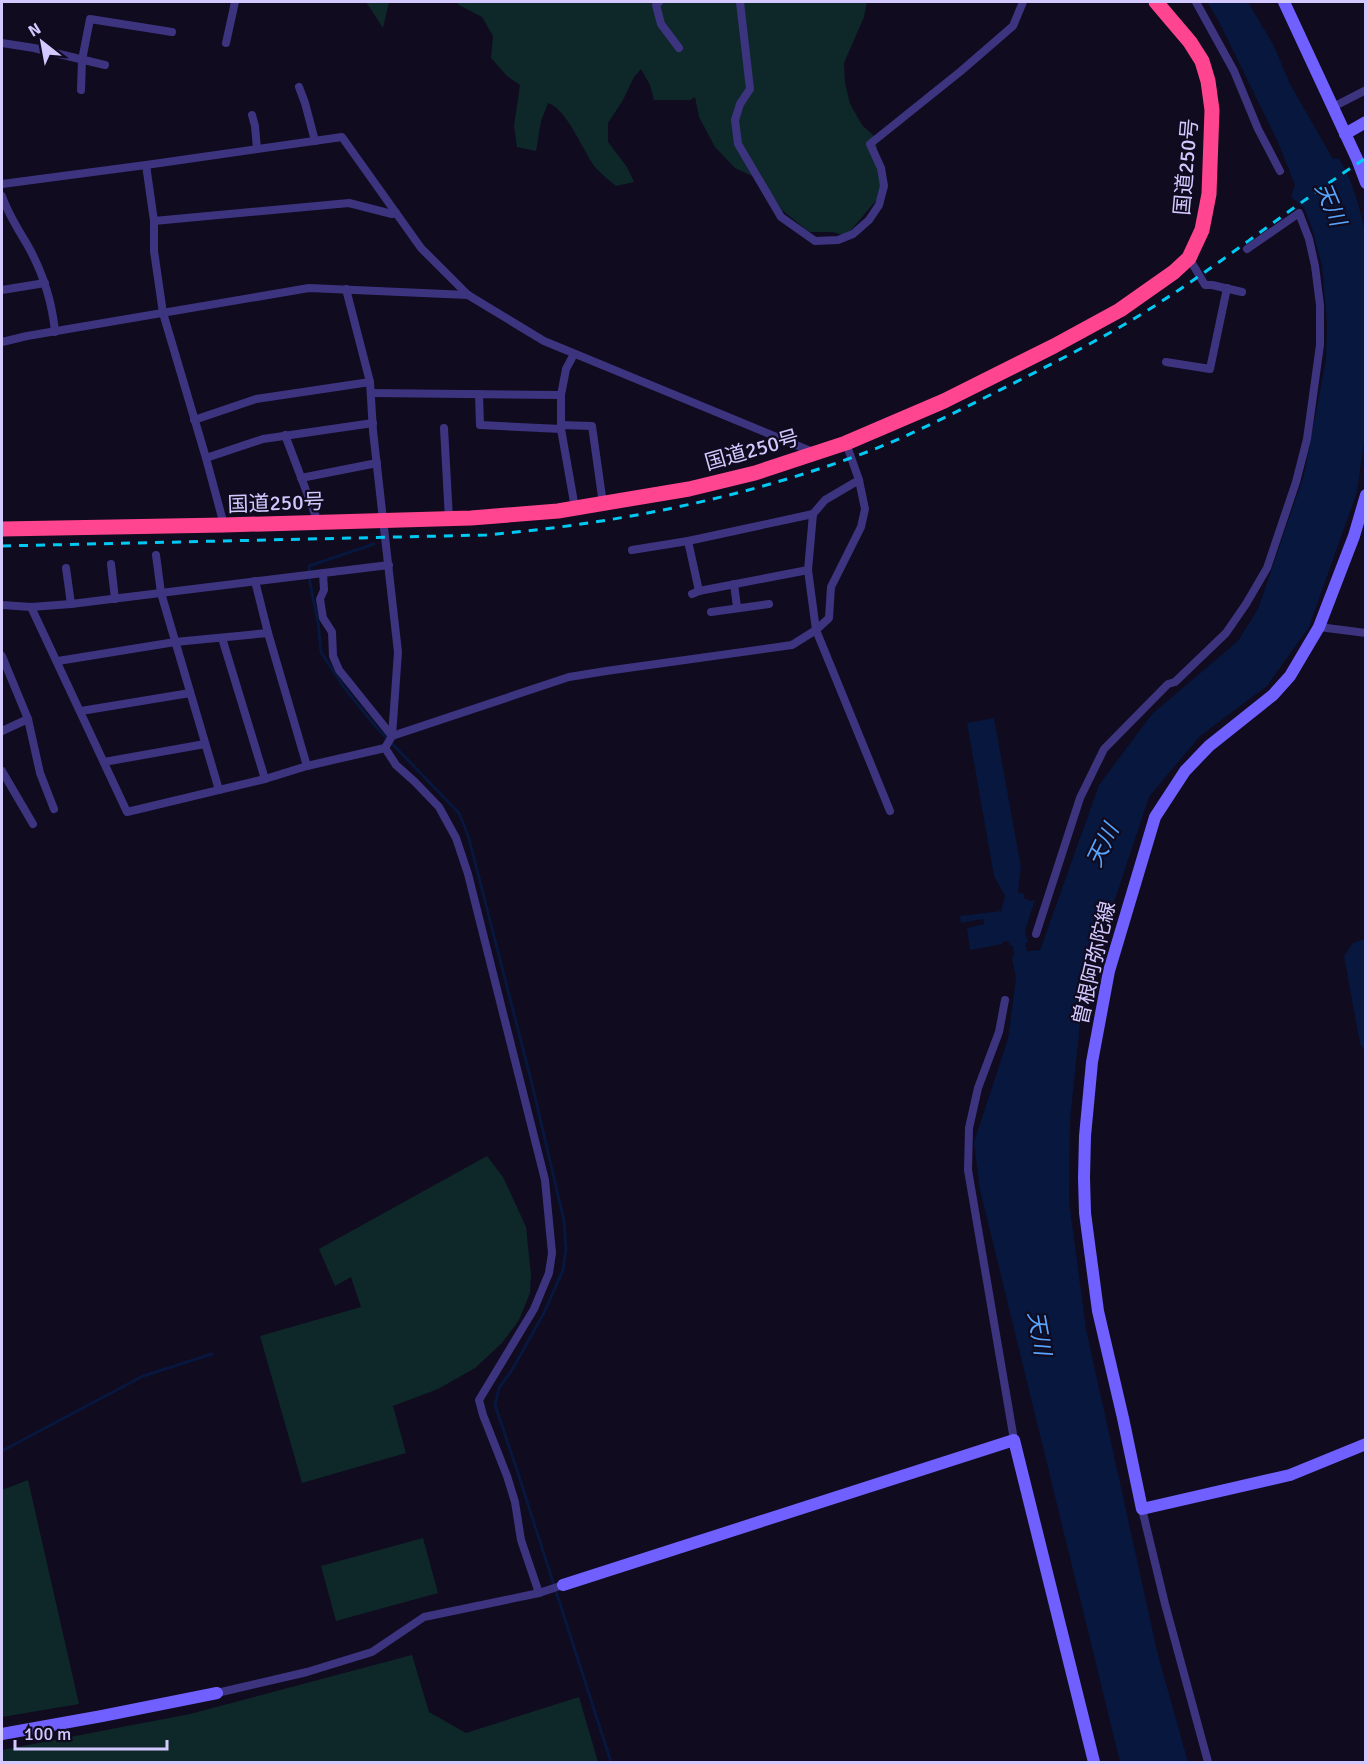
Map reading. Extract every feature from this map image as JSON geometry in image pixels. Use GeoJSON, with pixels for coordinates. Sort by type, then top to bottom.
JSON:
{"type":"FeatureCollection","features":[{"type":"Feature","properties":{"kind":"highway","name":"国道250号"},"geometry":{"type":"LineString","coordinates":[[2,529],[471,519],[575,508],[689,489],[755,473],[846,443],[944,400],[1054,346],[1120,310],[1174,272],[1189,258],[1202,230],[1209,194],[1212,110],[1208,81],[1202,61],[1190,42],[1156,2]]}},
{"type":"Feature","properties":{"kind":"main road"},"geometry":{"type":"LineString","coordinates":[[1284,2],[1365,176]]}},
{"type":"Feature","properties":{"kind":"main road"},"geometry":{"type":"LineString","coordinates":[[1345,134],[1365,122]]}},
{"type":"Feature","properties":{"kind":"main road","name":"曽根阿弥陀線"},"geometry":{"type":"LineString","coordinates":[[1142,1509],[1124,1418],[1098,1311],[1085,1213],[1085,1136],[1092,1062],[1109,971],[1155,817],[1185,771],[1209,746],[1274,695],[1290,676],[1319,627],[1354,536],[1365,495]]}},
{"type":"Feature","properties":{"kind":"main road"},"geometry":{"type":"LineString","coordinates":[[563,1585],[1014,1440],[1094,1762]]}},
{"type":"Feature","properties":{"kind":"main road"},"geometry":{"type":"LineString","coordinates":[[1142,1509],[1290,1475],[1365,1444]]}},
{"type":"Feature","properties":{"kind":"main road"},"geometry":{"type":"LineString","coordinates":[[2,1734],[217,1693]]}},
{"type":"Feature","properties":{"kind":"street"},"geometry":{"type":"LineString","coordinates":[[226,43],[235,2]]}},
{"type":"Feature","properties":{"kind":"street"},"geometry":{"type":"LineString","coordinates":[[659,2],[656,5],[662,24],[679,48]]}},
{"type":"Feature","properties":{"kind":"street"},"geometry":{"type":"LineString","coordinates":[[740,2],[750,89],[740,104],[735,120],[738,144],[781,217],[815,241],[838,240],[853,234],[869,220],[879,205],[884,186],[881,168],[870,144],[1013,26],[1023,2]]}},
{"type":"Feature","properties":{"kind":"street"},"geometry":{"type":"LineString","coordinates":[[1196,2],[1234,71],[1258,129],[1280,171]]}},
{"type":"Feature","properties":{"kind":"street"},"geometry":{"type":"LineString","coordinates":[[81,90],[82,60],[90,19],[172,32]]}},
{"type":"Feature","properties":{"kind":"street"},"geometry":{"type":"LineString","coordinates":[[2,43],[105,65]]}},
{"type":"Feature","properties":{"kind":"street"},"geometry":{"type":"LineString","coordinates":[[299,87],[315,141]]}},
{"type":"Feature","properties":{"kind":"street"},"geometry":{"type":"LineString","coordinates":[[1333,107],[1365,90]]}},
{"type":"Feature","properties":{"kind":"street"},"geometry":{"type":"LineString","coordinates":[[252,115],[257,149]]}},
{"type":"Feature","properties":{"kind":"street"},"geometry":{"type":"LineString","coordinates":[[2,184],[342,137],[421,248],[468,295],[544,341],[817,454]]}},
{"type":"Feature","properties":{"kind":"street"},"geometry":{"type":"LineString","coordinates":[[146,165],[154,221],[154,251],[163,313],[224,525]]}},
{"type":"Feature","properties":{"kind":"street"},"geometry":{"type":"LineString","coordinates":[[2,196],[45,283],[56,332]]}},
{"type":"Feature","properties":{"kind":"street"},"geometry":{"type":"LineString","coordinates":[[154,221],[349,202],[392,214],[396,213]]}},
{"type":"Feature","properties":{"kind":"street"},"geometry":{"type":"LineString","coordinates":[[1036,934],[1080,798],[1104,749],[1168,684],[1175,681],[1226,633],[1267,568],[1296,482],[1307,439],[1320,345],[1320,305],[1315,266],[1309,239],[1299,213],[1247,249]]}},
{"type":"Feature","properties":{"kind":"street"},"geometry":{"type":"LineString","coordinates":[[1189,258],[1205,285],[1242,292]]}},
{"type":"Feature","properties":{"kind":"street"},"geometry":{"type":"LineString","coordinates":[[2,290],[45,283]]}},
{"type":"Feature","properties":{"kind":"street"},"geometry":{"type":"LineString","coordinates":[[2,342],[309,288],[468,295]]}},
{"type":"Feature","properties":{"kind":"street"},"geometry":{"type":"LineString","coordinates":[[1166,362],[1210,369],[1227,288]]}},
{"type":"Feature","properties":{"kind":"street"},"geometry":{"type":"LineString","coordinates":[[31,607],[127,812],[385,748],[392,736],[398,652],[370,382],[346,289]]}},
{"type":"Feature","properties":{"kind":"street"},"geometry":{"type":"LineString","coordinates":[[574,354],[566,369],[561,395],[561,427],[575,508]]}},
{"type":"Feature","properties":{"kind":"street"},"geometry":{"type":"LineString","coordinates":[[194,420],[256,399],[370,382]]}},
{"type":"Feature","properties":{"kind":"street"},"geometry":{"type":"LineString","coordinates":[[371,393],[561,395]]}},
{"type":"Feature","properties":{"kind":"street"},"geometry":{"type":"LineString","coordinates":[[479,394],[480,425],[592,426],[603,504]]}},
{"type":"Feature","properties":{"kind":"street"},"geometry":{"type":"LineString","coordinates":[[206,458],[263,439],[373,423]]}},
{"type":"Feature","properties":{"kind":"street"},"geometry":{"type":"LineString","coordinates":[[444,428],[449,519]]}},
{"type":"Feature","properties":{"kind":"street"},"geometry":{"type":"LineString","coordinates":[[285,435],[318,522]]}},
{"type":"Feature","properties":{"kind":"street"},"geometry":{"type":"LineString","coordinates":[[392,736],[569,677],[792,645],[816,630],[829,618],[831,587],[861,526],[865,509],[859,480],[846,443]]}},
{"type":"Feature","properties":{"kind":"street"},"geometry":{"type":"LineString","coordinates":[[301,478],[377,463]]}},
{"type":"Feature","properties":{"kind":"street"},"geometry":{"type":"LineString","coordinates":[[859,480],[825,500],[813,514],[808,570],[816,630],[890,811]]}},
{"type":"Feature","properties":{"kind":"street"},"geometry":{"type":"LineString","coordinates":[[632,550],[688,541],[813,514]]}},
{"type":"Feature","properties":{"kind":"street"},"geometry":{"type":"LineString","coordinates":[[688,541],[695,592],[808,570]]}},
{"type":"Feature","properties":{"kind":"street"},"geometry":{"type":"LineString","coordinates":[[156,555],[161,593],[219,790]]}},
{"type":"Feature","properties":{"kind":"street"},"geometry":{"type":"LineString","coordinates":[[111,564],[115,599]]}},
{"type":"Feature","properties":{"kind":"street"},"geometry":{"type":"LineString","coordinates":[[2,605],[31,607],[71,604],[389,565]]}},
{"type":"Feature","properties":{"kind":"street"},"geometry":{"type":"LineString","coordinates":[[66,568],[71,604]]}},
{"type":"Feature","properties":{"kind":"street"},"geometry":{"type":"LineString","coordinates":[[320,573],[324,590],[320,599],[323,618],[332,632],[333,656],[339,670],[392,736]]}},
{"type":"Feature","properties":{"kind":"street"},"geometry":{"type":"LineString","coordinates":[[255,581],[307,766]]}},
{"type":"Feature","properties":{"kind":"street"},"geometry":{"type":"LineString","coordinates":[[734,584],[737,607]]}},
{"type":"Feature","properties":{"kind":"street"},"geometry":{"type":"LineString","coordinates":[[711,612],[769,604]]}},
{"type":"Feature","properties":{"kind":"street"},"geometry":{"type":"LineString","coordinates":[[1319,627],[1365,633]]}},
{"type":"Feature","properties":{"kind":"street"},"geometry":{"type":"LineString","coordinates":[[58,661],[175,642],[268,633]]}},
{"type":"Feature","properties":{"kind":"street"},"geometry":{"type":"LineString","coordinates":[[222,638],[265,778]]}},
{"type":"Feature","properties":{"kind":"street"},"geometry":{"type":"LineString","coordinates":[[2,660],[28,719],[40,773],[54,809]]}},
{"type":"Feature","properties":{"kind":"street"},"geometry":{"type":"LineString","coordinates":[[81,711],[190,693]]}},
{"type":"Feature","properties":{"kind":"street"},"geometry":{"type":"LineString","coordinates":[[2,731],[28,719]]}},
{"type":"Feature","properties":{"kind":"street"},"geometry":{"type":"LineString","coordinates":[[104,762],[205,744]]}},
{"type":"Feature","properties":{"kind":"street"},"geometry":{"type":"LineString","coordinates":[[385,748],[396,765],[416,782],[439,807],[456,838],[468,874],[545,1180],[552,1253],[549,1273],[534,1309],[479,1400],[507,1476],[515,1503],[521,1540],[539,1593]]}},
{"type":"Feature","properties":{"kind":"street"},"geometry":{"type":"LineString","coordinates":[[2,771],[33,824]]}},
{"type":"Feature","properties":{"kind":"street"},"geometry":{"type":"LineString","coordinates":[[2,794],[12,788]]}},
{"type":"Feature","properties":{"kind":"street"},"geometry":{"type":"LineString","coordinates":[[1005,1000],[999,1032],[984,1069],[969,1128],[968,1170],[1014,1440]]}},
{"type":"Feature","properties":{"kind":"street"},"geometry":{"type":"LineString","coordinates":[[1142,1509],[1164,1604],[1208,1762]]}},
{"type":"Feature","properties":{"kind":"street"},"geometry":{"type":"LineString","coordinates":[[217,1693],[306,1672],[372,1652],[424,1617],[539,1593],[563,1585]]}},
{"type":"Feature","properties":{"kind":"green space"},"geometry":{"type":"Polygon","coordinates":[[[366,2],[389,2],[383,28],[366,2]]]}},
{"type":"Feature","properties":{"kind":"green space"},"geometry":{"type":"Polygon","coordinates":[[[455,2],[867,2],[864,17],[844,63],[845,83],[850,104],[862,125],[875,137],[883,181],[879,197],[846,236],[833,232],[809,232],[782,210],[763,181],[735,168],[715,147],[699,117],[695,97],[690,100],[654,100],[650,85],[641,69],[634,77],[608,123],[608,142],[627,167],[634,182],[616,186],[602,175],[590,160],[562,113],[548,103],[541,121],[536,151],[517,147],[514,126],[520,85],[507,76],[491,58],[493,36],[482,17],[455,2]]]}},
{"type":"Feature","properties":{"kind":"green space"},"geometry":{"type":"Polygon","coordinates":[[[487,1156],[503,1177],[526,1227],[531,1275],[530,1293],[519,1320],[502,1343],[475,1368],[438,1389],[393,1406],[406,1453],[302,1483],[260,1336],[361,1307],[351,1277],[335,1286],[319,1249],[487,1156]]]}},
{"type":"Feature","properties":{"kind":"green space"},"geometry":{"type":"Polygon","coordinates":[[[28,1480],[79,1704],[2,1717],[2,1490],[28,1480]]]}},
{"type":"Feature","properties":{"kind":"green space"},"geometry":{"type":"Polygon","coordinates":[[[423,1538],[438,1593],[336,1621],[321,1566],[423,1538]]]}},
{"type":"Feature","properties":{"kind":"green space"},"geometry":{"type":"Polygon","coordinates":[[[412,1655],[429,1712],[466,1733],[579,1697],[598,1762],[2,1762],[2,1750],[190,1714],[412,1655]]]}},
{"type":"Feature","properties":{"kind":"water","name":"天川"},"geometry":{"type":"Polygon","coordinates":[[[1207,2],[1248,2],[1274,46],[1290,84],[1333,159],[1339,158],[1353,187],[1366,237],[1366,428],[1357,492],[1309,627],[1267,686],[1200,736],[1149,797],[1103,936],[1080,1024],[1070,1120],[1069,1201],[1086,1329],[1158,1655],[1188,1762],[1120,1762],[980,1190],[974,1142],[1008,1039],[1016,978],[1012,959],[1014,953],[1008,941],[970,950],[967,928],[984,924],[983,919],[961,923],[960,916],[1001,911],[1005,896],[994,876],[967,723],[994,718],[1021,867],[1018,892],[1024,894],[1024,898],[1030,901],[1035,900],[1025,931],[1028,942],[1025,944],[1027,951],[1040,950],[1099,785],[1152,714],[1238,641],[1258,609],[1304,475],[1326,359],[1327,323],[1322,266],[1304,208],[1291,197],[1295,185],[1277,140],[1207,2]]]}},
{"type":"Feature","properties":{"kind":"water"},"geometry":{"type":"Polygon","coordinates":[[[1365,939],[1366,1047],[1363,1049],[1360,1044],[1344,956],[1353,943],[1365,939]]]}},
{"type":"Feature","properties":{"kind":"waterway"},"geometry":{"type":"LineString","coordinates":[[374,544],[309,566],[321,652],[343,686],[376,727],[459,813],[468,835],[532,1084],[564,1221],[566,1248],[563,1270],[544,1313],[512,1370],[499,1388],[495,1405],[611,1762]]}},
{"type":"Feature","properties":{"kind":"waterway"},"geometry":{"type":"LineString","coordinates":[[2,1451],[143,1376],[212,1354]]}},
{"type":"Feature","properties":{"kind":"railway"},"geometry":{"type":"LineString","coordinates":[[2,546],[486,535],[579,524],[670,509],[759,487],[848,459],[902,437],[973,404],[1088,345],[1152,308],[1366,158]]}}]}
